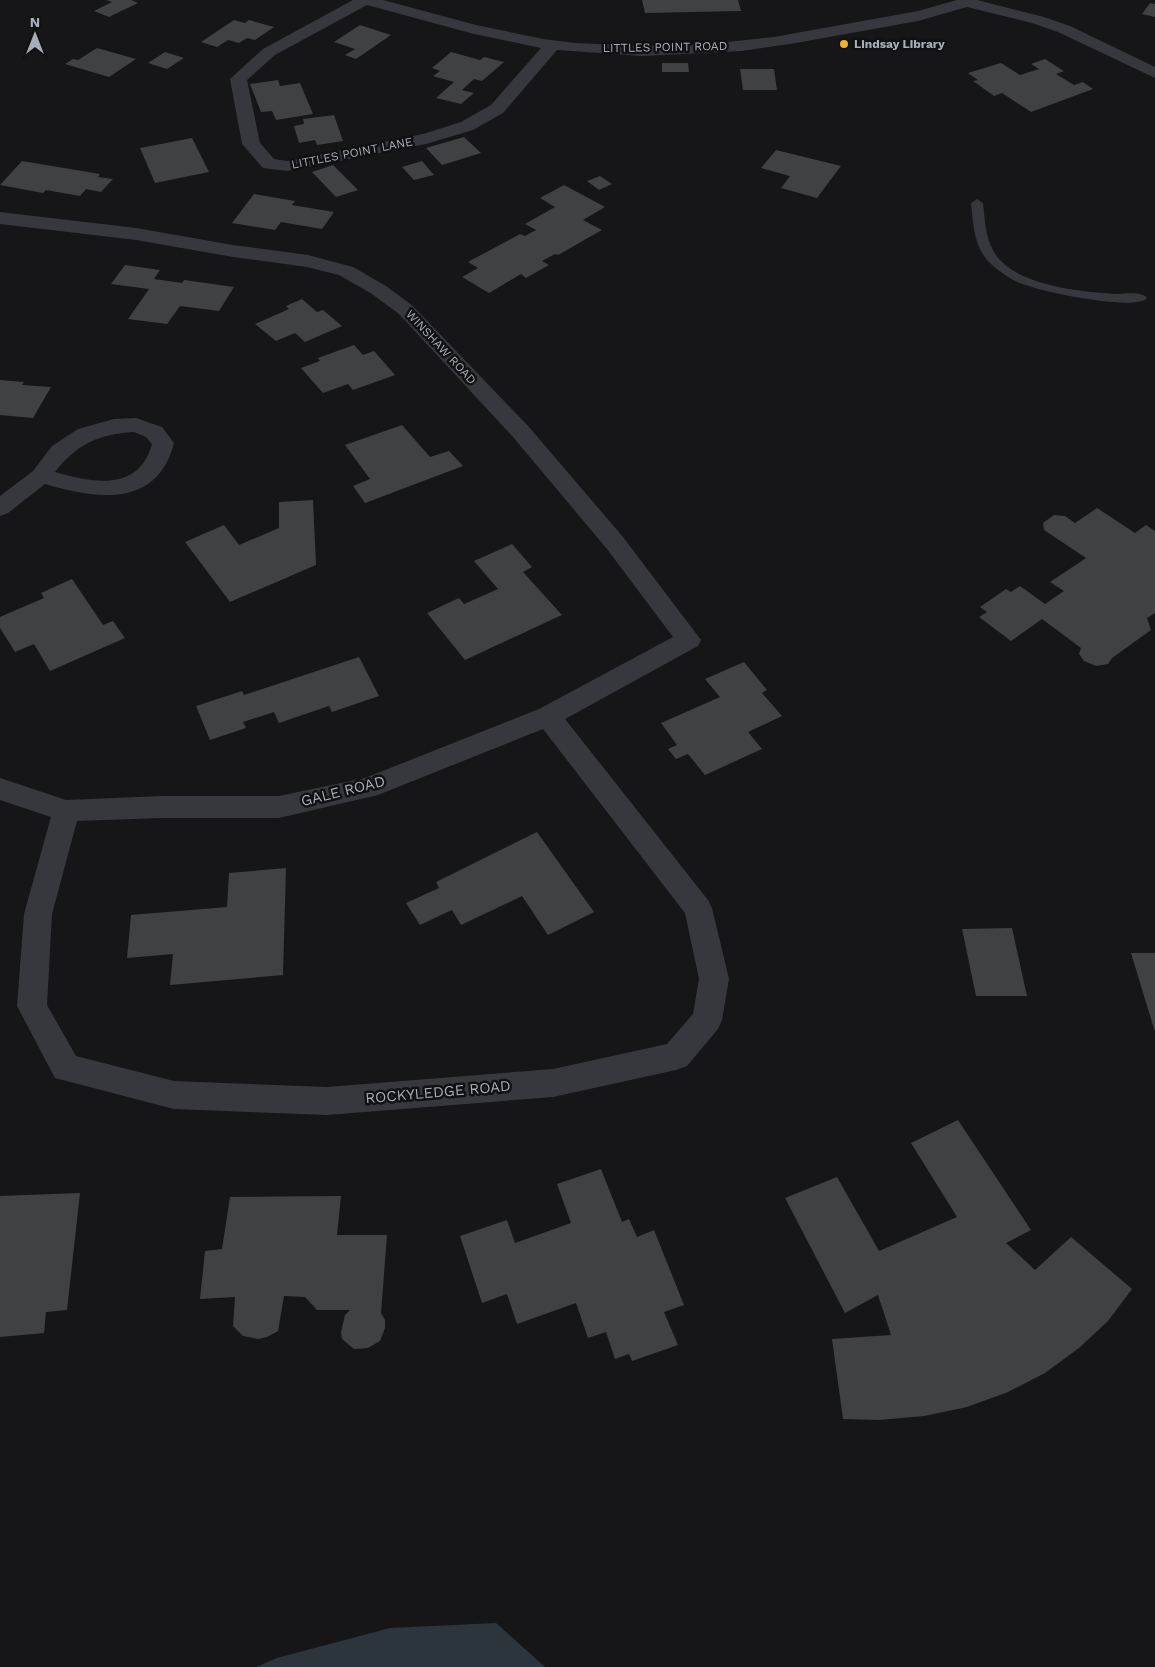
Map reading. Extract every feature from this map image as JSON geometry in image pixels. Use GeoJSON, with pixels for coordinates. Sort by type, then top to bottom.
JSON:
{"type":"FeatureCollection","features":[{"type":"Feature","properties":{"kind":"street","name":"LITTLES POINT LANE"},"geometry":{"type":"LineString","coordinates":[[365,0],[269,52],[238,79],[252,144],[269,164],[287,166],[354,154],[426,138],[467,126],[497,109],[553,45]]}},
{"type":"Feature","properties":{"kind":"street","name":"LITTLES POINT ROAD"},"geometry":{"type":"LineString","coordinates":[[365,0],[511,38],[553,45],[616,50],[734,47],[805,37],[916,15],[968,1],[1064,29],[1155,74]]}},
{"type":"Feature","properties":{"kind":"street","name":"WINSHAW ROAD"},"geometry":{"type":"LineString","coordinates":[[0,218],[136,234],[233,252],[308,261],[346,271],[379,290],[406,310],[521,432],[614,543],[689,640]]}},
{"type":"Feature","properties":{"kind":"street"},"geometry":{"type":"LineString","coordinates":[[0,508],[41,476],[60,451],[86,434],[114,426],[136,425],[154,432],[163,443],[161,456],[155,466],[134,482],[110,488],[90,488],[41,476]]}},
{"type":"Feature","properties":{"kind":"street","name":"GALE ROAD"},"geometry":{"type":"LineString","coordinates":[[0,789],[66,811],[279,807],[369,788],[548,716],[689,640]]}},
{"type":"Feature","properties":{"kind":"street","name":"ROCKYLEDGE ROAD"},"geometry":{"type":"LineString","coordinates":[[66,811],[38,914],[32,1006],[66,1068],[174,1095],[328,1101],[553,1083],[676,1056],[707,1020],[714,979],[708,942],[698,908],[548,716]]}},
{"type":"Feature","properties":{"kind":"lane"},"geometry":{"type":"LineString","coordinates":[[977,203],[982,239],[992,258],[1013,274],[1048,290],[1090,297],[1141,298]]}},
{"type":"Feature","properties":{"kind":"shaded area"},"geometry":{"type":"Polygon","coordinates":[[[496,1623],[545,1667],[256,1667],[277,1658],[390,1628],[496,1623]]]}},
{"type":"Feature","properties":{"kind":"building"},"geometry":{"type":"Polygon","coordinates":[[[106,0],[131,0],[138,3],[109,17],[94,11],[112,2],[106,0]]]}},
{"type":"Feature","properties":{"kind":"building"},"geometry":{"type":"Polygon","coordinates":[[[642,0],[738,0],[741,11],[645,13],[642,0]]]}},
{"type":"Feature","properties":{"kind":"building"},"geometry":{"type":"Polygon","coordinates":[[[1150,3],[1155,4],[1155,17],[1142,14],[1150,3]]]}},
{"type":"Feature","properties":{"kind":"building"},"geometry":{"type":"Polygon","coordinates":[[[234,20],[245,23],[249,20],[274,27],[255,40],[247,38],[239,43],[228,40],[217,47],[201,42],[234,20]]]}},
{"type":"Feature","properties":{"kind":"building"},"geometry":{"type":"Polygon","coordinates":[[[360,25],[391,35],[356,59],[345,55],[355,49],[334,42],[360,25]]]}},
{"type":"Feature","properties":{"kind":"building"},"geometry":{"type":"Polygon","coordinates":[[[97,48],[136,59],[109,77],[65,64],[73,59],[78,60],[97,48]]]}},
{"type":"Feature","properties":{"kind":"building"},"geometry":{"type":"Polygon","coordinates":[[[165,52],[184,58],[167,69],[148,63],[165,52]]]}},
{"type":"Feature","properties":{"kind":"building"},"geometry":{"type":"Polygon","coordinates":[[[451,52],[480,60],[484,57],[504,62],[482,81],[474,79],[462,90],[474,93],[461,104],[436,98],[454,82],[433,76],[440,71],[432,68],[451,52]]]}},
{"type":"Feature","properties":{"kind":"building"},"geometry":{"type":"Polygon","coordinates":[[[1045,59],[1064,71],[1056,74],[1074,85],[1083,82],[1093,89],[1031,112],[1002,93],[994,96],[973,81],[978,80],[968,73],[1001,63],[1020,75],[1039,69],[1031,64],[1045,59]]]}},
{"type":"Feature","properties":{"kind":"building"},"geometry":{"type":"Polygon","coordinates":[[[662,63],[688,63],[689,72],[662,72],[662,63]]]}},
{"type":"Feature","properties":{"kind":"building"},"geometry":{"type":"Polygon","coordinates":[[[740,69],[774,69],[777,90],[743,90],[740,69]]]}},
{"type":"Feature","properties":{"kind":"building"},"geometry":{"type":"Polygon","coordinates":[[[278,80],[280,86],[300,83],[313,114],[276,120],[272,111],[261,112],[250,84],[278,80]]]}},
{"type":"Feature","properties":{"kind":"building"},"geometry":{"type":"Polygon","coordinates":[[[334,115],[343,141],[317,145],[315,140],[299,143],[294,126],[304,124],[303,119],[334,115]]]}},
{"type":"Feature","properties":{"kind":"building"},"geometry":{"type":"Polygon","coordinates":[[[464,137],[481,153],[442,165],[426,148],[464,137]]]}},
{"type":"Feature","properties":{"kind":"building"},"geometry":{"type":"Polygon","coordinates":[[[192,138],[209,172],[155,183],[140,148],[192,138]]]}},
{"type":"Feature","properties":{"kind":"building"},"geometry":{"type":"Polygon","coordinates":[[[776,150],[841,166],[817,198],[781,188],[790,176],[761,168],[776,150]]]}},
{"type":"Feature","properties":{"kind":"building"},"geometry":{"type":"Polygon","coordinates":[[[22,161],[100,174],[98,177],[113,179],[101,192],[86,189],[80,196],[46,190],[43,193],[0,185],[22,161]]]}},
{"type":"Feature","properties":{"kind":"building"},"geometry":{"type":"Polygon","coordinates":[[[422,161],[434,175],[414,180],[402,167],[422,161]]]}},
{"type":"Feature","properties":{"kind":"building"},"geometry":{"type":"Polygon","coordinates":[[[333,165],[358,190],[336,197],[312,172],[333,165]]]}},
{"type":"Feature","properties":{"kind":"building"},"geometry":{"type":"Polygon","coordinates":[[[600,176],[612,184],[599,190],[587,181],[600,176]]]}},
{"type":"Feature","properties":{"kind":"building"},"geometry":{"type":"Polygon","coordinates":[[[564,185],[605,207],[583,220],[602,230],[558,255],[555,254],[542,261],[549,265],[526,278],[521,274],[489,293],[462,277],[478,268],[468,262],[520,234],[525,236],[536,230],[525,224],[555,207],[540,198],[564,185]]]}},
{"type":"Feature","properties":{"kind":"building"},"geometry":{"type":"Polygon","coordinates":[[[254,194],[295,201],[292,205],[334,212],[322,229],[281,222],[275,230],[232,223],[254,194]]]}},
{"type":"Feature","properties":{"kind":"building"},"geometry":{"type":"Polygon","coordinates":[[[125,265],[160,270],[154,279],[182,283],[184,280],[234,287],[219,311],[180,306],[167,324],[128,319],[149,289],[111,284],[125,265]]]}},
{"type":"Feature","properties":{"kind":"building"},"geometry":{"type":"Polygon","coordinates":[[[302,299],[317,312],[323,310],[342,326],[305,342],[295,333],[276,341],[255,324],[289,309],[286,306],[302,299]]]}},
{"type":"Feature","properties":{"kind":"building"},"geometry":{"type":"Polygon","coordinates":[[[354,345],[363,355],[374,351],[395,375],[353,390],[348,384],[323,393],[301,368],[320,361],[318,358],[354,345]]]}},
{"type":"Feature","properties":{"kind":"building"},"geometry":{"type":"Polygon","coordinates":[[[0,380],[24,382],[22,385],[51,387],[33,418],[0,415],[0,380]]]}},
{"type":"Feature","properties":{"kind":"building"},"geometry":{"type":"Polygon","coordinates":[[[402,425],[430,457],[449,451],[463,466],[365,503],[353,486],[370,479],[345,445],[402,425]]]}},
{"type":"Feature","properties":{"kind":"building"},"geometry":{"type":"Polygon","coordinates":[[[313,500],[316,565],[230,602],[185,542],[224,525],[239,545],[279,528],[279,502],[313,500]]]}},
{"type":"Feature","properties":{"kind":"building"},"geometry":{"type":"Polygon","coordinates":[[[1097,508],[1135,533],[1146,525],[1155,531],[1155,613],[1147,618],[1151,630],[1112,658],[1108,664],[1096,666],[1084,661],[1079,654],[1081,648],[1042,619],[1011,641],[979,617],[987,612],[980,607],[1006,589],[1011,592],[1020,586],[1045,604],[1064,591],[1050,582],[1086,558],[1044,530],[1043,523],[1054,515],[1065,516],[1075,523],[1097,508]]]}},
{"type":"Feature","properties":{"kind":"building"},"geometry":{"type":"Polygon","coordinates":[[[512,544],[532,567],[523,572],[562,615],[465,660],[427,613],[459,598],[464,604],[498,589],[474,561],[512,544]]]}},
{"type":"Feature","properties":{"kind":"building"},"geometry":{"type":"Polygon","coordinates":[[[72,579],[103,625],[113,621],[125,638],[50,671],[34,644],[15,652],[0,628],[0,617],[44,598],[41,593],[72,579]]]}},
{"type":"Feature","properties":{"kind":"building"},"geometry":{"type":"Polygon","coordinates":[[[359,657],[379,696],[332,712],[329,706],[279,723],[274,712],[243,722],[246,728],[210,740],[196,706],[242,691],[244,695],[359,657]]]}},
{"type":"Feature","properties":{"kind":"building"},"geometry":{"type":"Polygon","coordinates":[[[744,662],[767,690],[762,693],[782,716],[748,732],[762,749],[705,775],[688,754],[676,759],[668,749],[677,745],[661,723],[720,697],[705,679],[744,662]]]}},
{"type":"Feature","properties":{"kind":"building"},"geometry":{"type":"Polygon","coordinates":[[[537,832],[594,912],[548,935],[522,896],[461,925],[452,910],[420,925],[406,903],[439,888],[436,882],[537,832]]]}},
{"type":"Feature","properties":{"kind":"building"},"geometry":{"type":"Polygon","coordinates":[[[286,868],[283,975],[170,985],[173,954],[127,958],[131,915],[227,907],[229,873],[286,868]]]}},
{"type":"Feature","properties":{"kind":"building"},"geometry":{"type":"Polygon","coordinates":[[[1012,928],[1027,996],[976,996],[962,929],[1012,928]]]}},
{"type":"Feature","properties":{"kind":"building"},"geometry":{"type":"Polygon","coordinates":[[[1131,953],[1155,953],[1155,1032],[1131,953]]]}},
{"type":"Feature","properties":{"kind":"building"},"geometry":{"type":"Polygon","coordinates":[[[958,1120],[1031,1230],[1006,1243],[1035,1270],[1071,1237],[1132,1289],[1108,1321],[1079,1348],[1045,1373],[1008,1392],[967,1407],[924,1416],[879,1420],[843,1419],[832,1339],[891,1335],[878,1295],[845,1313],[785,1198],[837,1177],[879,1251],[957,1217],[911,1143],[958,1120]]]}},
{"type":"Feature","properties":{"kind":"building"},"geometry":{"type":"Polygon","coordinates":[[[601,1169],[622,1222],[629,1219],[637,1237],[654,1230],[684,1305],[664,1312],[678,1345],[632,1361],[629,1354],[615,1359],[606,1332],[588,1338],[576,1303],[517,1324],[507,1294],[482,1303],[460,1236],[507,1220],[515,1243],[571,1223],[557,1184],[601,1169]]]}},
{"type":"Feature","properties":{"kind":"building"},"geometry":{"type":"Polygon","coordinates":[[[80,1193],[67,1310],[46,1312],[44,1333],[0,1337],[0,1196],[80,1193]]]}},
{"type":"Feature","properties":{"kind":"building"},"geometry":{"type":"Polygon","coordinates":[[[341,1196],[337,1235],[387,1235],[381,1313],[385,1320],[385,1328],[380,1341],[368,1348],[354,1349],[342,1339],[341,1332],[345,1315],[350,1310],[317,1310],[305,1297],[284,1296],[278,1331],[258,1339],[243,1336],[233,1326],[235,1297],[200,1299],[205,1251],[222,1249],[230,1197],[341,1196]]]}},
{"type":"Feature","properties":{"kind":"place","name":"Lindsay Library"},"geometry":{"type":"Point","coordinates":[844,44]}}]}
